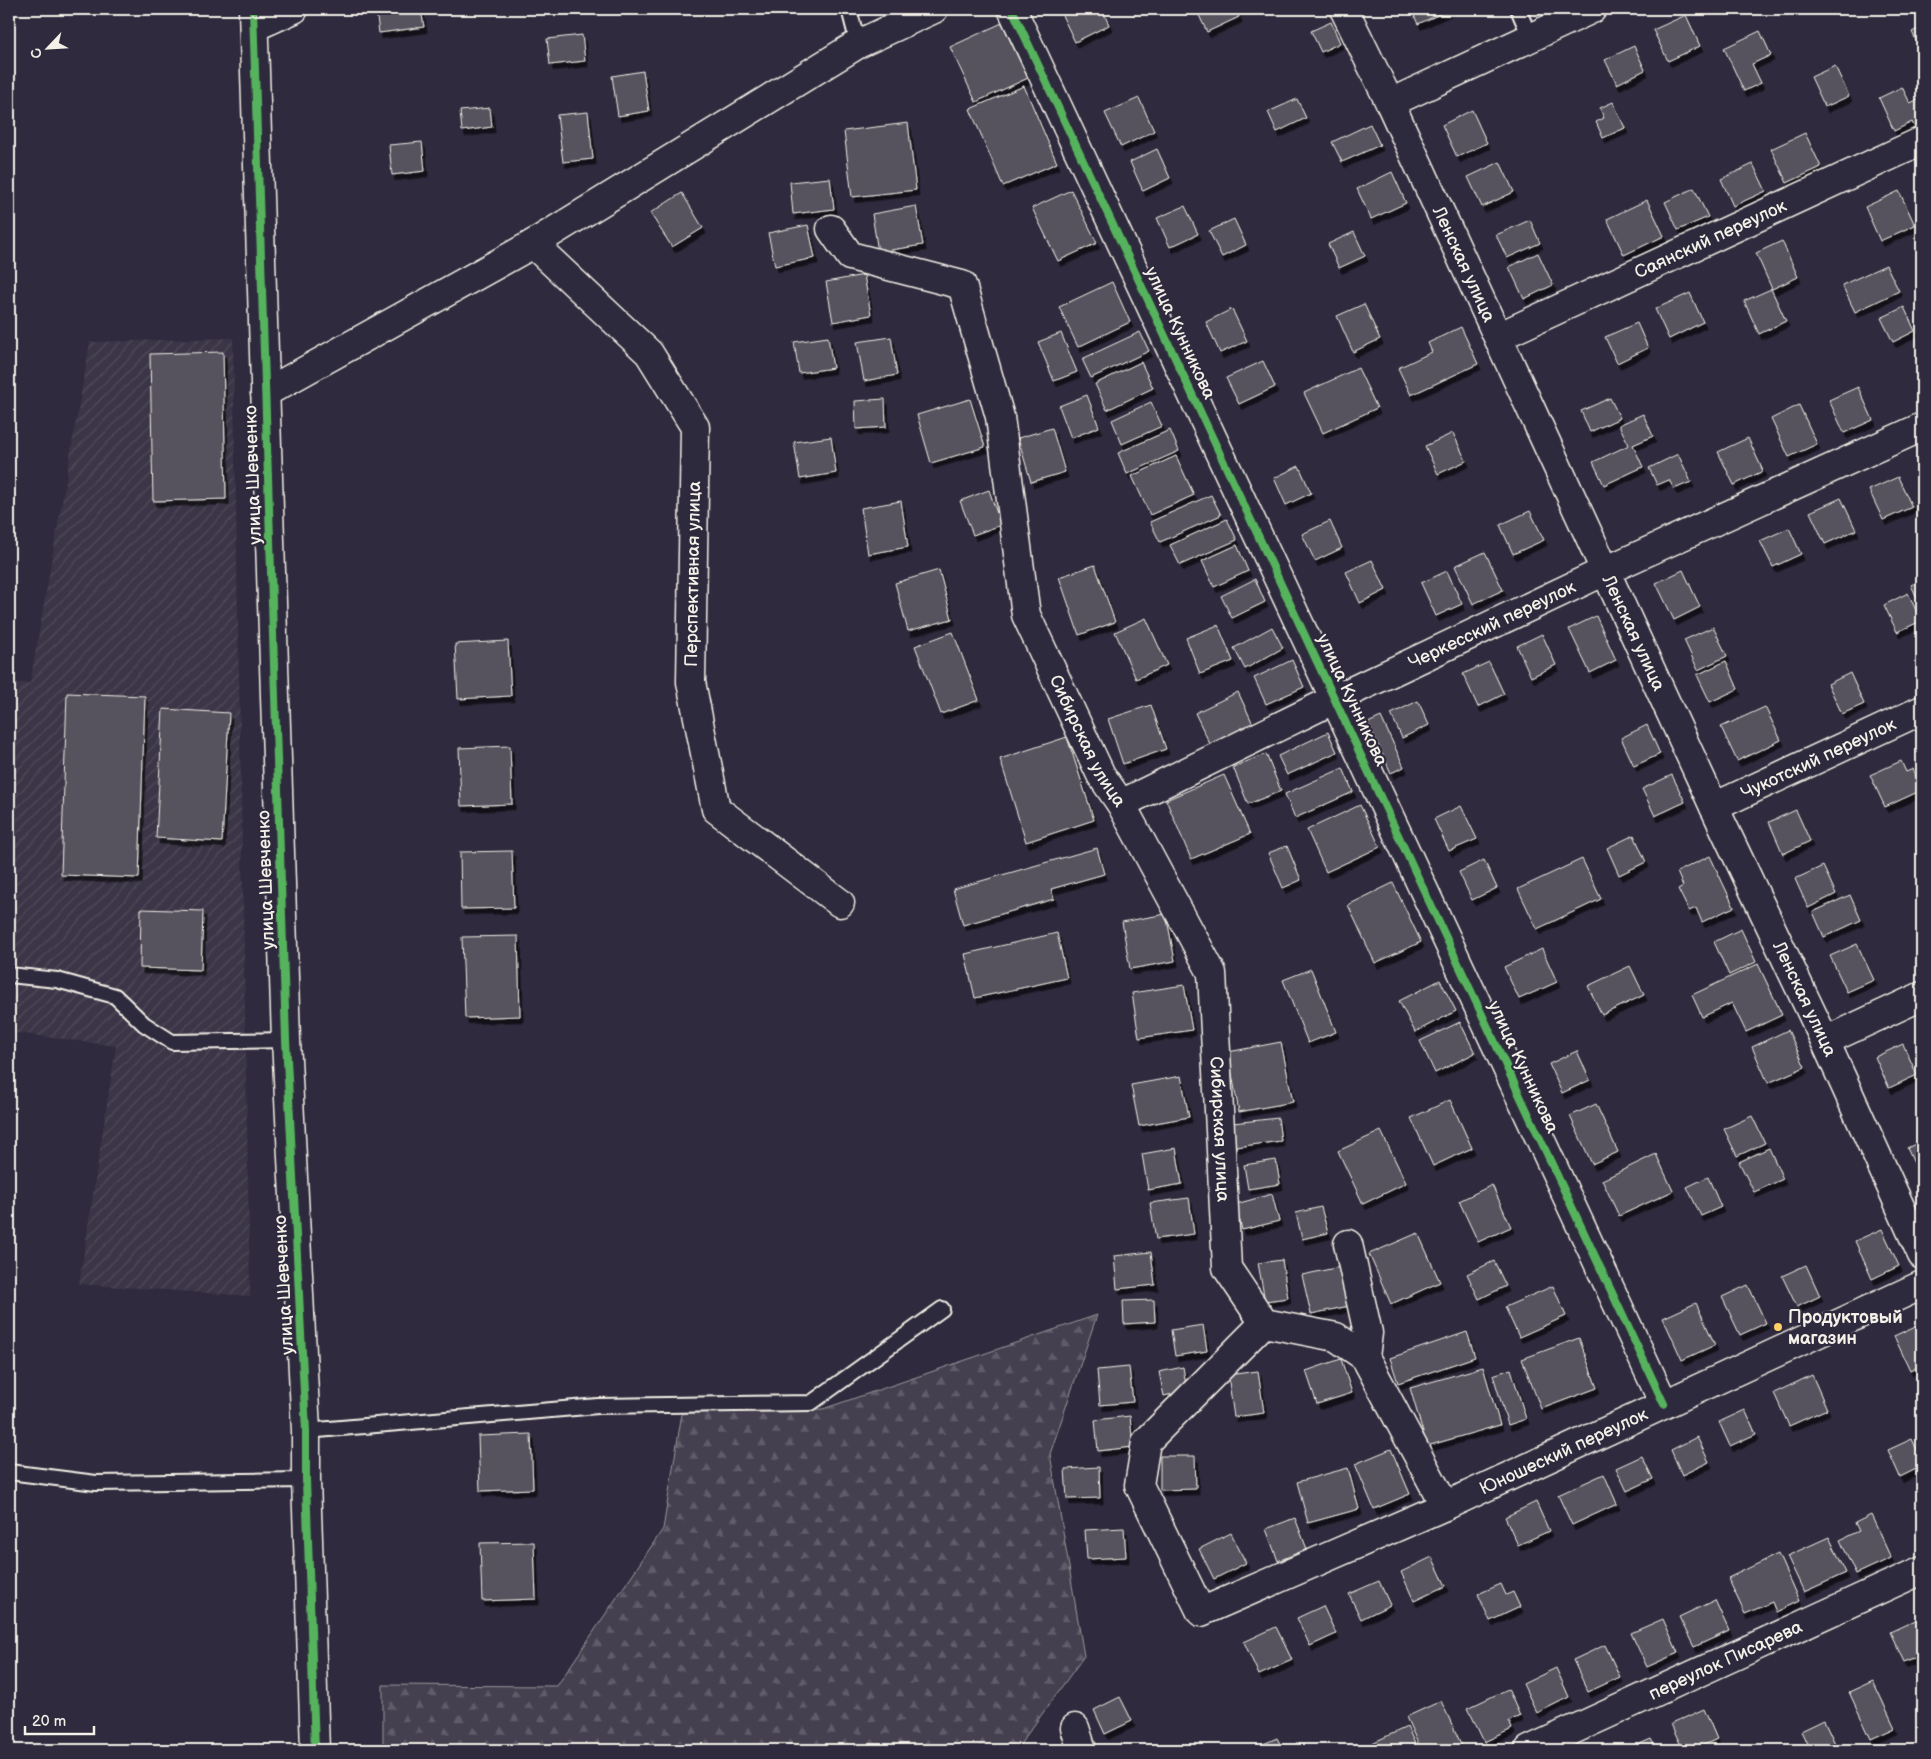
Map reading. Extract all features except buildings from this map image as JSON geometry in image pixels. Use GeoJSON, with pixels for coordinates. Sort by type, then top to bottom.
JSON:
{"type":"FeatureCollection","features":[{"type":"Feature","properties":{"kind":"street"},"geometry":{"type":"LineString","coordinates":[[253,18],[294,9]]}},
{"type":"Feature","properties":{"kind":"street"},"geometry":{"type":"LineString","coordinates":[[265,393],[533,244],[858,44],[934,9]]}},
{"type":"Feature","properties":{"kind":"street","name":"улица Кунникова"},"geometry":{"type":"LineString","coordinates":[[1012,9],[1664,1404]]}},
{"type":"Feature","properties":{"kind":"street","name":"Ленская улица"},"geometry":{"type":"LineString","coordinates":[[1344,9],[1390,103],[1714,807],[1825,1041],[1922,1255]]}},
{"type":"Feature","properties":{"kind":"street"},"geometry":{"type":"LineString","coordinates":[[1390,103],[1592,9]]}},
{"type":"Feature","properties":{"kind":"street","name":"улица Шевченко"},"geometry":{"type":"LineString","coordinates":[[253,18],[286,1040],[306,1431],[315,1750]]}},
{"type":"Feature","properties":{"kind":"street","name":"Саянский переулок"},"geometry":{"type":"LineString","coordinates":[[1498,337],[1922,142]]}},
{"type":"Feature","properties":{"kind":"street","name":"Сибирская улица"},"geometry":{"type":"LineString","coordinates":[[831,229],[850,256],[962,285],[1000,417],[1026,615],[1101,775],[1121,804],[1212,973],[1227,1268],[1264,1323]]}},
{"type":"Feature","properties":{"kind":"street","name":"Перспективная улица"},"geometry":{"type":"LineString","coordinates":[[533,244],[650,353],[695,426],[691,682],[716,809],[840,903]]}},
{"type":"Feature","properties":{"kind":"street","name":"Черкесский переулок"},"geometry":{"type":"LineString","coordinates":[[1121,804],[1334,699],[1605,571],[1922,427]]}},
{"type":"Feature","properties":{"kind":"street","name":"Чукотский переулок"},"geometry":{"type":"LineString","coordinates":[[1714,807],[1922,710]]}},
{"type":"Feature","properties":{"kind":"street"},"geometry":{"type":"LineString","coordinates":[[1825,1041],[1922,996]]}},
{"type":"Feature","properties":{"kind":"street"},"geometry":{"type":"LineString","coordinates":[[1348,1244],[1368,1333],[1365,1357]]}},
{"type":"Feature","properties":{"kind":"street","name":"Юношеский переулок"},"geometry":{"type":"LineString","coordinates":[[1264,1323],[1146,1442],[1139,1485],[1201,1612],[1445,1506],[1922,1285]]}},
{"type":"Feature","properties":{"kind":"street"},"geometry":{"type":"LineString","coordinates":[[1264,1323],[1336,1337],[1365,1357],[1445,1506]]}},
{"type":"Feature","properties":{"kind":"street","name":"переулок Писарева"},"geometry":{"type":"LineString","coordinates":[[1529,1750],[1922,1570]]}},
{"type":"Feature","properties":{"kind":"lane"},"geometry":{"type":"LineString","coordinates":[[850,9],[858,44]]}},
{"type":"Feature","properties":{"kind":"lane"},"geometry":{"type":"LineString","coordinates":[[1518,9],[1530,37]]}},
{"type":"Feature","properties":{"kind":"lane"},"geometry":{"type":"LineString","coordinates":[[9,975],[57,980],[115,996],[144,1024],[172,1042],[286,1040]]}},
{"type":"Feature","properties":{"kind":"lane"},"geometry":{"type":"LineString","coordinates":[[306,1431],[598,1406],[811,1402],[942,1309]]}},
{"type":"Feature","properties":{"kind":"lane"},"geometry":{"type":"LineString","coordinates":[[9,1472],[96,1483],[306,1480]]}},
{"type":"Feature","properties":{"kind":"shaded area"},"geometry":{"type":"Polygon","coordinates":[[[233,338],[250,1296],[79,1284],[116,1046],[9,1032],[9,683],[30,683],[90,342],[233,338]]]}},
{"type":"Feature","properties":{"kind":"green space"},"geometry":{"type":"Polygon","coordinates":[[[1097,1315],[1050,1454],[1084,1656],[1016,1750],[383,1750],[383,1685],[557,1686],[663,1529],[682,1413],[823,1409],[1097,1315]]]}},
{"type":"Feature","properties":{"kind":"cycle path"},"geometry":{"type":"LineString","coordinates":[[253,9],[286,1040],[306,1431],[315,1750]]}},
{"type":"Feature","properties":{"kind":"cycle path"},"geometry":{"type":"LineString","coordinates":[[1012,9],[1664,1404]]}},
{"type":"Feature","properties":{"kind":"place","name":"Продуктовый магазин"},"geometry":{"type":"Point","coordinates":[1778,1327]}}]}
